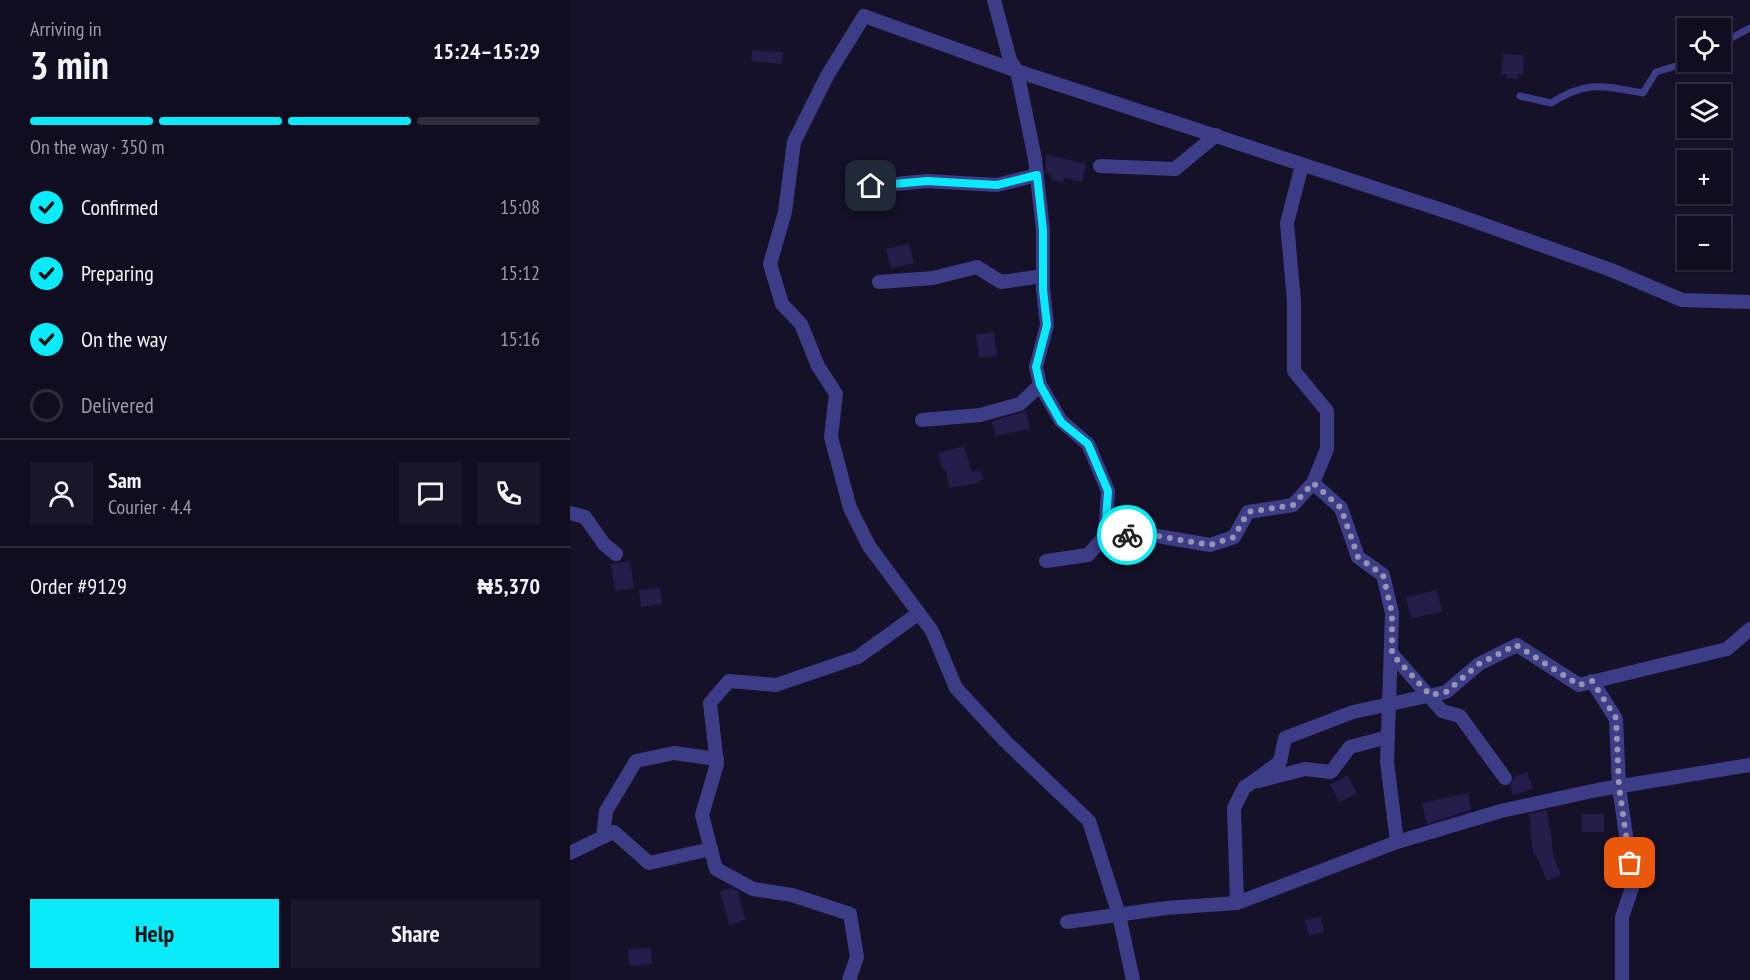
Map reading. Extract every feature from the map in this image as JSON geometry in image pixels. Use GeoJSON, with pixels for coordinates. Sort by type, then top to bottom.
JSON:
{"type":"FeatureCollection","features":[{"type":"Feature","properties":{"kind":"street"},"geometry":{"type":"LineString","coordinates":[[994,0],[1010,60],[1017,70],[1037,175],[1043,230],[1043,276],[1047,325],[1036,367],[1040,385],[1061,422],[1088,444],[1108,491],[1105,536],[1088,555],[1046,561]]}},
{"type":"Feature","properties":{"kind":"street"},"geometry":{"type":"LineString","coordinates":[[1133,980],[1119,915],[1089,821],[1006,742],[956,688],[932,631],[869,546],[850,508],[831,437],[836,394],[818,366],[801,324],[782,304],[770,264],[785,212],[794,142],[827,76],[864,16],[1017,70],[1577,258],[1682,300],[1750,302]]}},
{"type":"Feature","properties":{"kind":"street"},"geometry":{"type":"LineString","coordinates":[[1100,166],[1175,169],[1216,135]]}},
{"type":"Feature","properties":{"kind":"street"},"geometry":{"type":"LineString","coordinates":[[1105,536],[1146,534],[1210,545],[1234,537],[1248,512],[1293,505],[1313,483],[1327,449],[1327,411],[1294,371],[1294,301],[1287,223],[1302,165]]}},
{"type":"Feature","properties":{"kind":"street"},"geometry":{"type":"LineString","coordinates":[[853,188],[927,181],[997,185],[1037,175]]}},
{"type":"Feature","properties":{"kind":"street"},"geometry":{"type":"LineString","coordinates":[[879,282],[933,278],[977,267],[1001,282],[1043,276]]}},
{"type":"Feature","properties":{"kind":"street"},"geometry":{"type":"LineString","coordinates":[[922,420],[990,412],[1020,404],[1040,385]]}},
{"type":"Feature","properties":{"kind":"street"},"geometry":{"type":"LineString","coordinates":[[1313,483],[1341,508],[1358,557],[1383,575],[1392,613],[1387,762],[1397,842]]}},
{"type":"Feature","properties":{"kind":"street"},"geometry":{"type":"LineString","coordinates":[[570,513],[585,517],[604,544],[616,554]]}},
{"type":"Feature","properties":{"kind":"street"},"geometry":{"type":"LineString","coordinates":[[849,980],[857,957],[850,914],[792,895],[753,889],[716,869],[702,815],[717,759],[711,702],[729,681],[776,685],[858,657],[919,613]]}},
{"type":"Feature","properties":{"kind":"street"},"geometry":{"type":"LineString","coordinates":[[1236,903],[1234,808],[1244,788],[1280,762],[1285,738],[1353,712],[1446,692],[1479,664],[1516,645],[1579,685],[1727,649],[1750,629]]}},
{"type":"Feature","properties":{"kind":"street"},"geometry":{"type":"LineString","coordinates":[[1392,654],[1443,711],[1460,716],[1505,778]]}},
{"type":"Feature","properties":{"kind":"street"},"geometry":{"type":"LineString","coordinates":[[1592,681],[1616,718],[1619,786],[1633,885],[1622,917],[1622,980]]}},
{"type":"Feature","properties":{"kind":"street"},"geometry":{"type":"LineString","coordinates":[[1251,784],[1305,769],[1331,772],[1350,747],[1388,736]]}},
{"type":"Feature","properties":{"kind":"street"},"geometry":{"type":"LineString","coordinates":[[603,837],[606,811],[636,760],[674,753],[717,759]]}},
{"type":"Feature","properties":{"kind":"street"},"geometry":{"type":"LineString","coordinates":[[1067,922],[1236,903],[1397,842],[1501,811],[1619,786],[1750,765]]}},
{"type":"Feature","properties":{"kind":"street"},"geometry":{"type":"LineString","coordinates":[[570,853],[615,832],[649,863],[711,849]]}},
{"type":"Feature","properties":{"kind":"lane"},"geometry":{"type":"LineString","coordinates":[[1731,38],[1750,28]]}},
{"type":"Feature","properties":{"kind":"lane"},"geometry":{"type":"LineString","coordinates":[[1520,96],[1551,103],[1574,88],[1605,86],[1643,93],[1656,72],[1677,66]]}},
{"type":"Feature","properties":{"kind":"building"},"geometry":{"type":"Polygon","coordinates":[[[752,50],[783,52],[782,64],[751,61],[752,50]]]}},
{"type":"Feature","properties":{"kind":"building"},"geometry":{"type":"Polygon","coordinates":[[[1503,54],[1524,55],[1523,74],[1518,74],[1518,79],[1506,78],[1506,74],[1501,74],[1503,54]]]}},
{"type":"Feature","properties":{"kind":"building"},"geometry":{"type":"Polygon","coordinates":[[[1046,154],[1086,164],[1082,182],[1064,178],[1063,183],[1051,180],[1052,174],[1046,173],[1046,154]]]}},
{"type":"Feature","properties":{"kind":"building"},"geometry":{"type":"Polygon","coordinates":[[[909,243],[914,263],[891,269],[886,249],[909,243]]]}},
{"type":"Feature","properties":{"kind":"building"},"geometry":{"type":"Polygon","coordinates":[[[994,332],[997,356],[979,358],[976,334],[994,332]]]}},
{"type":"Feature","properties":{"kind":"building"},"geometry":{"type":"Polygon","coordinates":[[[1026,411],[1030,429],[995,436],[992,421],[1026,411]]]}},
{"type":"Feature","properties":{"kind":"building"},"geometry":{"type":"Polygon","coordinates":[[[964,446],[971,471],[981,471],[983,479],[978,483],[949,488],[946,470],[943,471],[938,453],[964,446]]]}},
{"type":"Feature","properties":{"kind":"building"},"geometry":{"type":"Polygon","coordinates":[[[630,561],[634,588],[615,591],[611,564],[630,561]]]}},
{"type":"Feature","properties":{"kind":"building"},"geometry":{"type":"Polygon","coordinates":[[[660,588],[662,604],[641,607],[639,590],[660,588]]]}},
{"type":"Feature","properties":{"kind":"building"},"geometry":{"type":"Polygon","coordinates":[[[1437,590],[1442,612],[1411,618],[1406,597],[1437,590]]]}},
{"type":"Feature","properties":{"kind":"building"},"geometry":{"type":"Polygon","coordinates":[[[1527,772],[1533,789],[1513,795],[1510,785],[1514,777],[1527,772]]]}},
{"type":"Feature","properties":{"kind":"building"},"geometry":{"type":"Polygon","coordinates":[[[1348,776],[1357,794],[1339,802],[1330,784],[1348,776]]]}},
{"type":"Feature","properties":{"kind":"building"},"geometry":{"type":"Polygon","coordinates":[[[1468,793],[1471,810],[1427,824],[1422,803],[1468,793]]]}},
{"type":"Feature","properties":{"kind":"building"},"geometry":{"type":"Polygon","coordinates":[[[1547,810],[1554,857],[1561,875],[1547,881],[1536,855],[1533,855],[1529,814],[1547,810]]]}},
{"type":"Feature","properties":{"kind":"building"},"geometry":{"type":"Polygon","coordinates":[[[1582,814],[1604,814],[1604,832],[1582,832],[1582,814]]]}},
{"type":"Feature","properties":{"kind":"building"},"geometry":{"type":"Polygon","coordinates":[[[731,888],[738,891],[745,920],[729,925],[720,891],[731,888]]]}},
{"type":"Feature","properties":{"kind":"building"},"geometry":{"type":"Polygon","coordinates":[[[1320,916],[1324,932],[1309,936],[1305,920],[1320,916]]]}},
{"type":"Feature","properties":{"kind":"building"},"geometry":{"type":"Polygon","coordinates":[[[651,948],[652,964],[629,966],[628,949],[651,948]]]}},
{"type":"Feature","properties":{"kind":"way so far"},"geometry":{"type":"LineString","coordinates":[[1127,535],[1146,534],[1210,545],[1234,537],[1248,512],[1293,505],[1313,483],[1341,508],[1358,557],[1383,575],[1392,613],[1392,654],[1430,695],[1446,692],[1479,664],[1516,645],[1579,685],[1592,681],[1616,718],[1619,786],[1630,863]]}},
{"type":"Feature","properties":{"kind":"route"},"geometry":{"type":"LineString","coordinates":[[871,186],[927,181],[997,185],[1037,175],[1043,230],[1043,290],[1047,325],[1036,367],[1040,385],[1061,422],[1088,444],[1108,491],[1105,536],[1127,535]]}}]}
